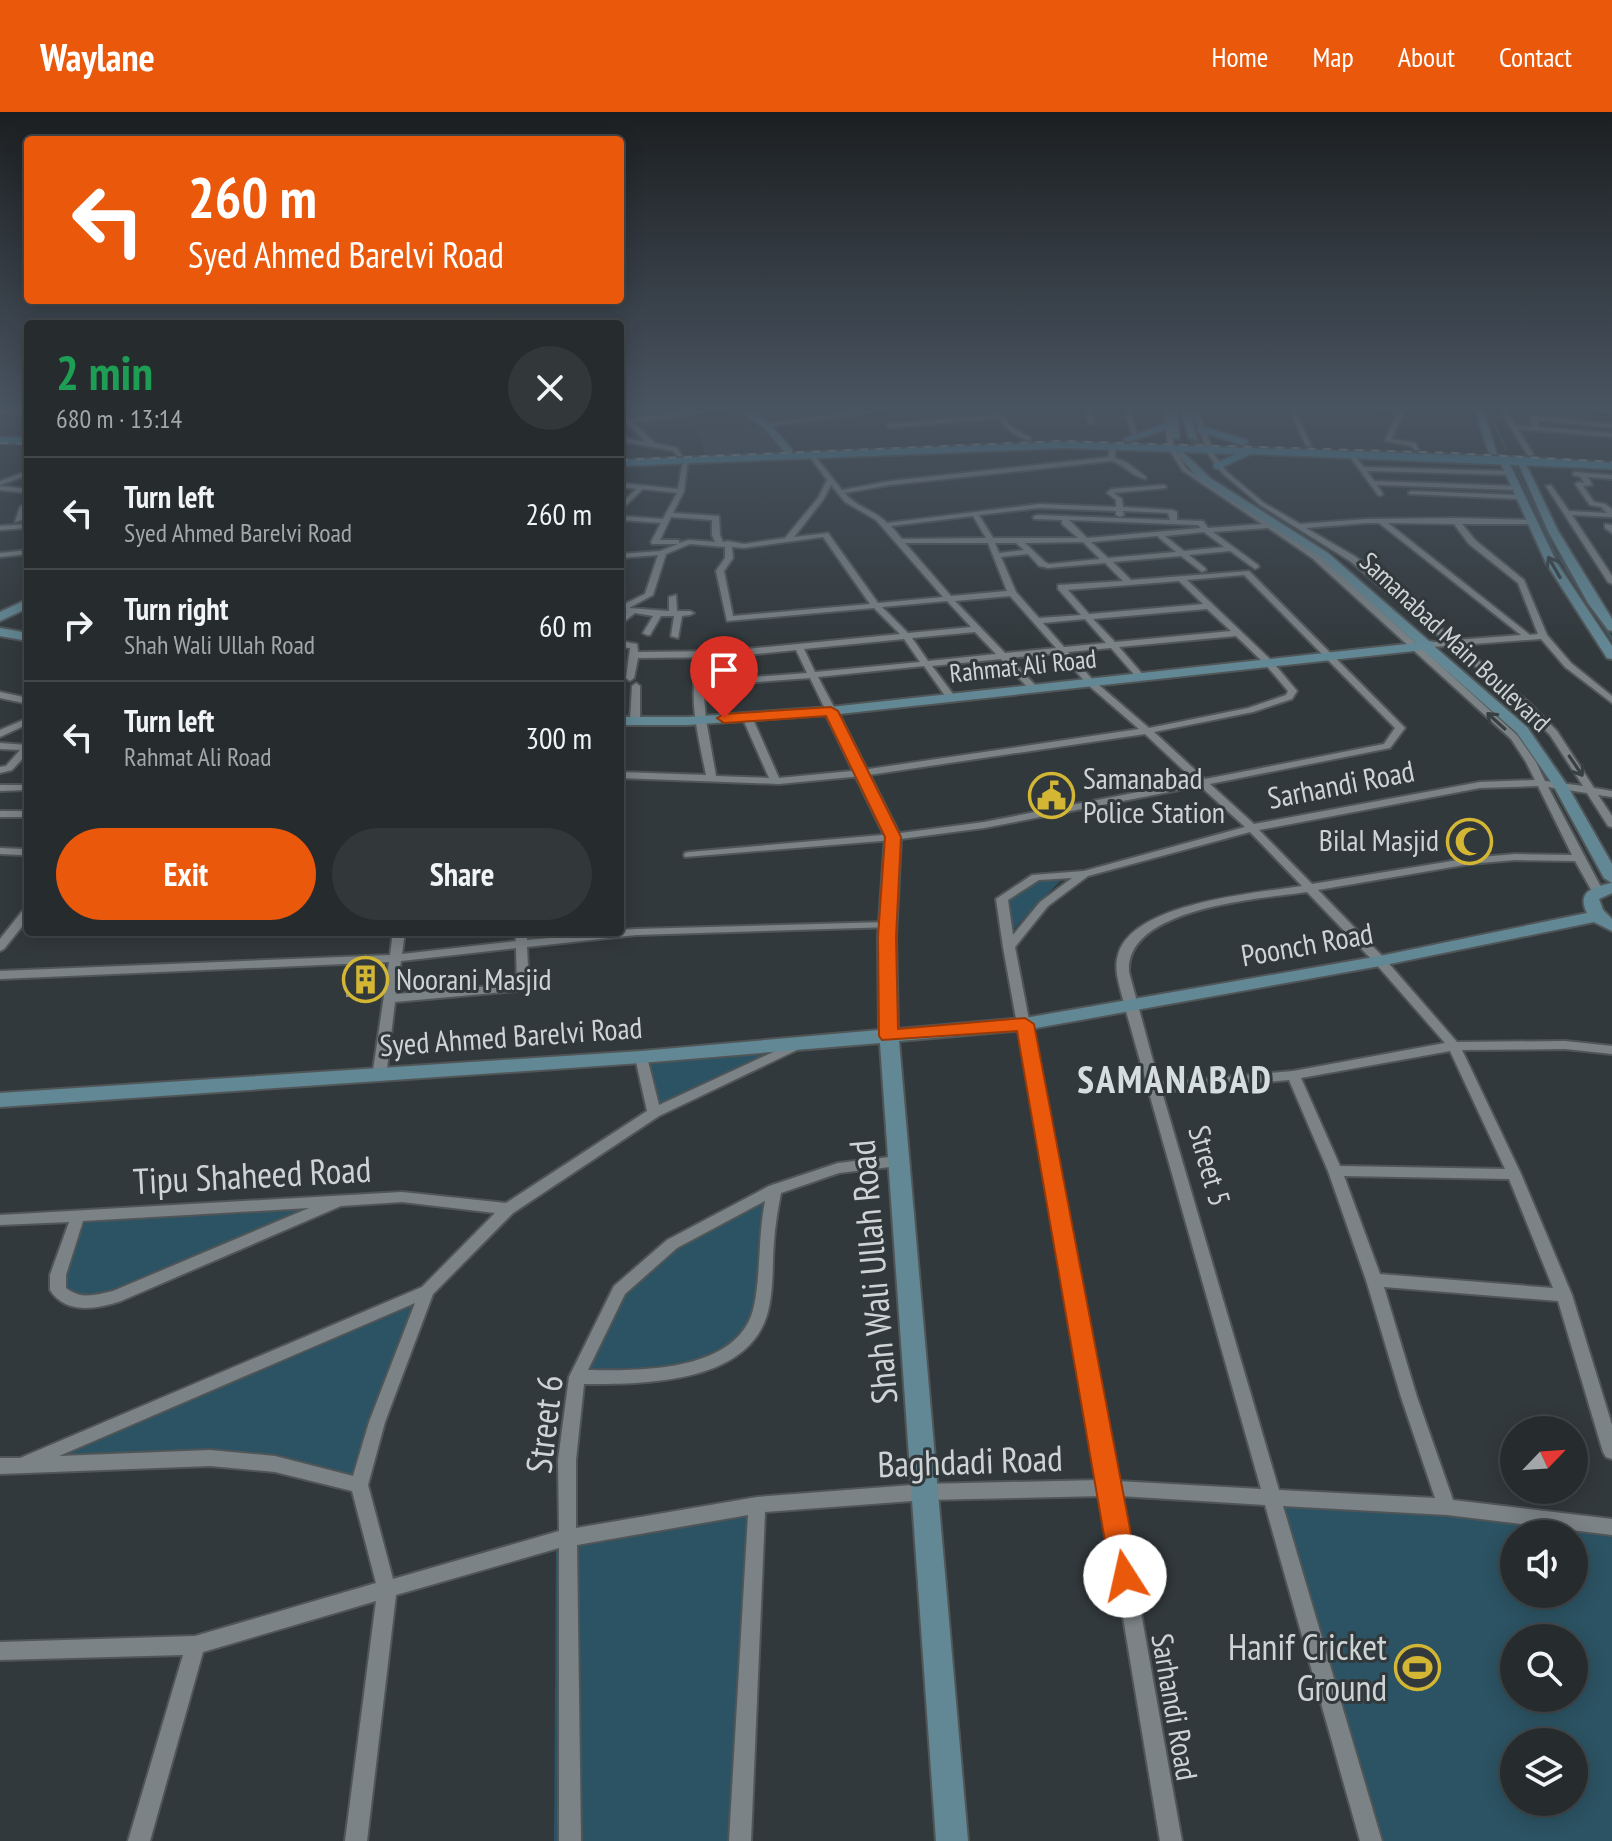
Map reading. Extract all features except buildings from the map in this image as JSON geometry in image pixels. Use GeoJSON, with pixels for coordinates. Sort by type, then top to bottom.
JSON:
{"type":"FeatureCollection","features":[{"type":"Feature","properties":{"kind":"main road","name":"Samanabad Main Boulevard"},"geometry":{"type":"LineString","coordinates":[[1223,490],[1320,546]]}},
{"type":"Feature","properties":{"kind":"main road","name":"Samanabad Main Boulevard"},"geometry":{"type":"LineString","coordinates":[[1232,490],[1320,546],[1522,730],[1566,785],[1612,856]]}},
{"type":"Feature","properties":{"kind":"main road"},"geometry":{"type":"LineString","coordinates":[[1534,490],[1590,596],[1612,627]]}},
{"type":"Feature","properties":{"kind":"main road"},"geometry":{"type":"LineString","coordinates":[[1517,492],[1570,595],[1612,655]]}},
{"type":"Feature","properties":{"kind":"main road"},"geometry":{"type":"LineString","coordinates":[[1295,543],[1320,546]]}},
{"type":"Feature","properties":{"kind":"main road"},"geometry":{"type":"LineString","coordinates":[[1570,595],[1590,596]]}},
{"type":"Feature","properties":{"kind":"main road"},"geometry":{"type":"LineString","coordinates":[[0,617],[24,605]]}},
{"type":"Feature","properties":{"kind":"main road"},"geometry":{"type":"LineString","coordinates":[[0,632],[24,636]]}},
{"type":"Feature","properties":{"kind":"main road","name":"Rahmat Ali Road"},"geometry":{"type":"LineString","coordinates":[[624,721],[701,720],[831,711],[1428,646]]}},
{"type":"Feature","properties":{"kind":"main road","name":"Shah Wali Ullah Road"},"geometry":{"type":"LineString","coordinates":[[831,711],[893,837],[888,925],[889,1036],[952,1841]]}},
{"type":"Feature","properties":{"kind":"main road","name":"Samanabad Main Boulevard"},"geometry":{"type":"LineString","coordinates":[[1566,785],[1612,878]]}},
{"type":"Feature","properties":{"kind":"main road"},"geometry":{"type":"LineString","coordinates":[[1604,890],[1591,898],[1591,906],[1605,921]]}},
{"type":"Feature","properties":{"kind":"main road","name":"Poonch Road"},"geometry":{"type":"LineString","coordinates":[[1025,1024],[1605,921]]}},
{"type":"Feature","properties":{"kind":"main road","name":"Syed Ahmed Barelvi Road"},"geometry":{"type":"LineString","coordinates":[[0,1100],[379,1077],[1025,1024]]}},
{"type":"Feature","properties":{"kind":"street"},"geometry":{"type":"LineString","coordinates":[[624,505],[638,490]]}},
{"type":"Feature","properties":{"kind":"street"},"geometry":{"type":"LineString","coordinates":[[668,490],[681,491],[656,540],[744,546],[789,538],[827,537],[876,606],[906,636],[951,698]]}},
{"type":"Feature","properties":{"kind":"street"},"geometry":{"type":"LineString","coordinates":[[789,538],[826,490]]}},
{"type":"Feature","properties":{"kind":"street"},"geometry":{"type":"LineString","coordinates":[[838,490],[847,501],[885,525],[1034,689]]}},
{"type":"Feature","properties":{"kind":"street"},"geometry":{"type":"LineString","coordinates":[[840,492],[853,490]]}},
{"type":"Feature","properties":{"kind":"street"},"geometry":{"type":"LineString","coordinates":[[1118,490],[1110,493],[1119,499],[1121,520]]}},
{"type":"Feature","properties":{"kind":"street"},"geometry":{"type":"LineString","coordinates":[[1212,490],[1315,556],[1428,646],[1514,737],[1542,783],[1579,858],[1604,890]]}},
{"type":"Feature","properties":{"kind":"street"},"geometry":{"type":"LineString","coordinates":[[1243,490],[1298,526],[1320,546],[1353,559],[1525,704],[1554,733],[1612,824]]}},
{"type":"Feature","properties":{"kind":"street"},"geometry":{"type":"LineString","coordinates":[[1377,490],[1380,494]]}},
{"type":"Feature","properties":{"kind":"street"},"geometry":{"type":"LineString","coordinates":[[1480,490],[1517,492]]}},
{"type":"Feature","properties":{"kind":"street"},"geometry":{"type":"LineString","coordinates":[[1551,490],[1612,582]]}},
{"type":"Feature","properties":{"kind":"street"},"geometry":{"type":"LineString","coordinates":[[1582,490],[1592,504],[1603,505],[1612,514]]}},
{"type":"Feature","properties":{"kind":"street"},"geometry":{"type":"LineString","coordinates":[[1411,493],[1517,492]]}},
{"type":"Feature","properties":{"kind":"street"},"geometry":{"type":"LineString","coordinates":[[18,520],[24,506]]}},
{"type":"Feature","properties":{"kind":"street"},"geometry":{"type":"LineString","coordinates":[[885,525],[1039,506],[1171,511],[1174,522]]}},
{"type":"Feature","properties":{"kind":"street"},"geometry":{"type":"LineString","coordinates":[[1566,513],[1612,514]]}},
{"type":"Feature","properties":{"kind":"street"},"geometry":{"type":"LineString","coordinates":[[975,514],[991,541],[1012,593],[1090,682],[1252,828],[1380,961],[1454,1046],[1514,1174],[1564,1295],[1612,1452]]}},
{"type":"Feature","properties":{"kind":"street"},"geometry":{"type":"LineString","coordinates":[[1037,517],[1200,523],[1255,567]]}},
{"type":"Feature","properties":{"kind":"street"},"geometry":{"type":"LineString","coordinates":[[624,518],[716,518],[716,535],[724,543],[729,558],[720,571],[730,619],[1012,593]]}},
{"type":"Feature","properties":{"kind":"street"},"geometry":{"type":"LineString","coordinates":[[1067,518],[1065,522],[1129,582]]}},
{"type":"Feature","properties":{"kind":"street"},"geometry":{"type":"LineString","coordinates":[[1455,520],[1472,542],[1521,582],[1543,636],[1568,665],[1612,700]]}},
{"type":"Feature","properties":{"kind":"street"},"geometry":{"type":"LineString","coordinates":[[1298,526],[1381,521],[1532,522]]}},
{"type":"Feature","properties":{"kind":"street"},"geometry":{"type":"LineString","coordinates":[[1381,521],[1528,637]]}},
{"type":"Feature","properties":{"kind":"street"},"geometry":{"type":"LineString","coordinates":[[0,528],[24,526]]}},
{"type":"Feature","properties":{"kind":"street"},"geometry":{"type":"LineString","coordinates":[[899,541],[1085,540],[1269,526]]}},
{"type":"Feature","properties":{"kind":"street"},"geometry":{"type":"LineString","coordinates":[[1159,534],[1202,570]]}},
{"type":"Feature","properties":{"kind":"street"},"geometry":{"type":"LineString","coordinates":[[1019,541],[1044,566],[1232,549]]}},
{"type":"Feature","properties":{"kind":"street"},"geometry":{"type":"LineString","coordinates":[[624,556],[663,552],[682,544]]}},
{"type":"Feature","properties":{"kind":"street"},"geometry":{"type":"LineString","coordinates":[[0,555],[24,552]]}},
{"type":"Feature","properties":{"kind":"street"},"geometry":{"type":"LineString","coordinates":[[624,608],[649,595],[663,552]]}},
{"type":"Feature","properties":{"kind":"street"},"geometry":{"type":"LineString","coordinates":[[997,555],[1030,552]]}},
{"type":"Feature","properties":{"kind":"street"},"geometry":{"type":"LineString","coordinates":[[1597,560],[1612,561]]}},
{"type":"Feature","properties":{"kind":"street"},"geometry":{"type":"LineString","coordinates":[[689,855],[893,837],[984,825],[1389,745],[1400,726],[1246,573],[1060,586],[1141,677]]}},
{"type":"Feature","properties":{"kind":"street"},"geometry":{"type":"LineString","coordinates":[[624,775],[775,780],[862,773],[1147,731],[1250,710],[1289,697],[1293,691],[1268,662],[1180,578]]}},
{"type":"Feature","properties":{"kind":"street"},"geometry":{"type":"LineString","coordinates":[[673,597],[675,636]]}},
{"type":"Feature","properties":{"kind":"street"},"geometry":{"type":"LineString","coordinates":[[1037,621],[1209,606]]}},
{"type":"Feature","properties":{"kind":"street"},"geometry":{"type":"LineString","coordinates":[[624,610],[658,614],[690,613]]}},
{"type":"Feature","properties":{"kind":"street"},"geometry":{"type":"LineString","coordinates":[[624,619],[633,611]]}},
{"type":"Feature","properties":{"kind":"street"},"geometry":{"type":"LineString","coordinates":[[647,633],[658,614]]}},
{"type":"Feature","properties":{"kind":"street"},"geometry":{"type":"LineString","coordinates":[[634,655],[726,654],[978,629]]}},
{"type":"Feature","properties":{"kind":"street"},"geometry":{"type":"LineString","coordinates":[[711,777],[698,681],[814,675],[1237,633]]}},
{"type":"Feature","properties":{"kind":"street"},"geometry":{"type":"LineString","coordinates":[[1428,646],[1543,636]]}},
{"type":"Feature","properties":{"kind":"street"},"geometry":{"type":"LineString","coordinates":[[624,645],[634,646],[635,721]]}},
{"type":"Feature","properties":{"kind":"street"},"geometry":{"type":"LineString","coordinates":[[798,646],[831,711]]}},
{"type":"Feature","properties":{"kind":"street"},"geometry":{"type":"LineString","coordinates":[[0,695],[24,700]]}},
{"type":"Feature","properties":{"kind":"street"},"geometry":{"type":"LineString","coordinates":[[747,717],[775,780]]}},
{"type":"Feature","properties":{"kind":"street"},"geometry":{"type":"LineString","coordinates":[[0,734],[24,723]]}},
{"type":"Feature","properties":{"kind":"street"},"geometry":{"type":"LineString","coordinates":[[0,746],[24,748]]}},
{"type":"Feature","properties":{"kind":"street"},"geometry":{"type":"LineString","coordinates":[[0,770],[7,770],[24,751]]}},
{"type":"Feature","properties":{"kind":"street","name":"Sarhandi Road"},"geometry":{"type":"LineString","coordinates":[[1171,1841],[1110,1488],[1009,947],[1044,904],[1084,874],[1252,828],[1480,785],[1542,783],[1612,794]]}},
{"type":"Feature","properties":{"kind":"street"},"geometry":{"type":"LineString","coordinates":[[0,788],[24,788]]}},
{"type":"Feature","properties":{"kind":"street"},"geometry":{"type":"LineString","coordinates":[[0,814],[24,814]]}},
{"type":"Feature","properties":{"kind":"street"},"geometry":{"type":"LineString","coordinates":[[0,851],[22,852]]}},
{"type":"Feature","properties":{"kind":"street","name":"Street 5"},"geometry":{"type":"LineString","coordinates":[[1371,1841],[1130,1004],[1122,964],[1130,942],[1155,922],[1195,907],[1470,861],[1515,857],[1579,858]]}},
{"type":"Feature","properties":{"kind":"street"},"geometry":{"type":"LineString","coordinates":[[1009,947],[1002,899],[1036,877],[1084,874]]}},
{"type":"Feature","properties":{"kind":"street"},"geometry":{"type":"LineString","coordinates":[[0,947],[24,916]]}},
{"type":"Feature","properties":{"kind":"street"},"geometry":{"type":"LineString","coordinates":[[624,933],[888,925]]}},
{"type":"Feature","properties":{"kind":"street"},"geometry":{"type":"LineString","coordinates":[[379,1077],[398,936]]}},
{"type":"Feature","properties":{"kind":"street"},"geometry":{"type":"LineString","coordinates":[[0,975],[395,958],[521,938],[559,936]]}},
{"type":"Feature","properties":{"kind":"street"},"geometry":{"type":"LineString","coordinates":[[389,999],[523,987],[521,938]]}},
{"type":"Feature","properties":{"kind":"street"},"geometry":{"type":"LineString","coordinates":[[8,1466],[427,1291],[508,1209],[654,1113],[803,1042]]}},
{"type":"Feature","properties":{"kind":"street"},"geometry":{"type":"LineString","coordinates":[[1154,1088],[1293,1075],[1454,1046],[1565,1045],[1612,1050]]}},
{"type":"Feature","properties":{"kind":"street"},"geometry":{"type":"LineString","coordinates":[[641,1057],[654,1113]]}},
{"type":"Feature","properties":{"kind":"street"},"geometry":{"type":"LineString","coordinates":[[1293,1075],[1335,1171],[1374,1280],[1409,1397],[1447,1507]]}},
{"type":"Feature","properties":{"kind":"street","name":"Street 6"},"geometry":{"type":"LineString","coordinates":[[570,1841],[567,1460],[577,1377],[619,1290],[672,1244],[774,1190],[838,1168],[898,1161]]}},
{"type":"Feature","properties":{"kind":"street"},"geometry":{"type":"LineString","coordinates":[[1335,1171],[1514,1174]]}},
{"type":"Feature","properties":{"kind":"street"},"geometry":{"type":"LineString","coordinates":[[577,1377],[608,1378],[684,1369],[715,1362],[736,1351],[753,1332],[761,1306],[767,1273],[766,1234],[774,1190]]}},
{"type":"Feature","properties":{"kind":"street","name":"Tipu Shaheed Road"},"geometry":{"type":"LineString","coordinates":[[0,1220],[402,1197],[508,1209]]}},
{"type":"Feature","properties":{"kind":"street"},"geometry":{"type":"LineString","coordinates":[[78,1215],[58,1275],[58,1290],[69,1301],[84,1304],[116,1297],[343,1200]]}},
{"type":"Feature","properties":{"kind":"street"},"geometry":{"type":"LineString","coordinates":[[1374,1280],[1564,1295]]}},
{"type":"Feature","properties":{"kind":"street"},"geometry":{"type":"LineString","coordinates":[[356,1841],[387,1590],[359,1485],[377,1422],[427,1291]]}},
{"type":"Feature","properties":{"kind":"street"},"geometry":{"type":"LineString","coordinates":[[8,1466],[210,1458],[275,1464],[359,1485]]}},
{"type":"Feature","properties":{"kind":"street","name":"Baghdadi Road"},"geometry":{"type":"LineString","coordinates":[[0,1651],[195,1645],[569,1537],[757,1505],[925,1492],[1110,1488],[1274,1496],[1447,1507],[1612,1527]]}},
{"type":"Feature","properties":{"kind":"street"},"geometry":{"type":"LineString","coordinates":[[740,1841],[757,1505]]}},
{"type":"Feature","properties":{"kind":"street"},"geometry":{"type":"LineString","coordinates":[[139,1841],[195,1645]]}},
{"type":"Feature","properties":{"kind":"shaded area"},"geometry":{"type":"Polygon","coordinates":[[[1060,881],[1013,930],[1009,901],[1038,882],[1060,881]]]}},
{"type":"Feature","properties":{"kind":"shaded area"},"geometry":{"type":"Polygon","coordinates":[[[803,1042],[654,1113],[641,1057],[803,1042]]]}},
{"type":"Feature","properties":{"kind":"shaded area"},"geometry":{"type":"Polygon","coordinates":[[[774,1190],[753,1332],[715,1362],[577,1377],[619,1290],[672,1244],[774,1190]]]}},
{"type":"Feature","properties":{"kind":"shaded area"},"geometry":{"type":"Polygon","coordinates":[[[343,1200],[84,1304],[58,1290],[78,1215],[343,1200]]]}},
{"type":"Feature","properties":{"kind":"shaded area"},"geometry":{"type":"Polygon","coordinates":[[[427,1291],[361,1492],[275,1464],[17,1466],[427,1291]]]}},
{"type":"Feature","properties":{"kind":"shaded area","name":"Hanif Cricket Ground"},"geometry":{"type":"Polygon","coordinates":[[[1274,1496],[1536,1520],[1500,1520],[1500,1608],[1588,1608],[1588,1525],[1612,1527],[1612,1841],[1371,1841],[1274,1496]]]}},
{"type":"Feature","properties":{"kind":"shaded area"},"geometry":{"type":"Polygon","coordinates":[[[757,1505],[740,1841],[554,1841],[556,1540],[757,1505]]]}},
{"type":"Feature","properties":{"kind":"waterway"},"geometry":{"type":"LineString","coordinates":[[1526,490],[1555,552],[1568,571]]}},
{"type":"Feature","properties":{"kind":"waterway"},"geometry":{"type":"LineString","coordinates":[[1566,569],[1612,639]]}},
{"type":"Feature","properties":{"kind":"place","name":"Samanabad Police Station"},"geometry":{"type":"Point","coordinates":[1052,796]}},
{"type":"Feature","properties":{"kind":"place","name":"Bilal Masjid"},"geometry":{"type":"Point","coordinates":[1470,841]}},
{"type":"Feature","properties":{"kind":"place","name":"Noorani Masjid"},"geometry":{"type":"Point","coordinates":[365,980]}},
{"type":"Feature","properties":{"kind":"place","name":"Hanif Cricket Ground"},"geometry":{"type":"Point","coordinates":[1418,1668]}},
{"type":"Feature","properties":{"kind":"district","name":"SAMANABAD"},"geometry":{"type":"Point","coordinates":[1175,1080]}},
{"type":"Feature","properties":{"kind":"route"},"geometry":{"type":"LineString","coordinates":[[724,718],[831,711],[893,837],[887,937],[889,1036],[1025,1024],[1125,1576]]}}]}
